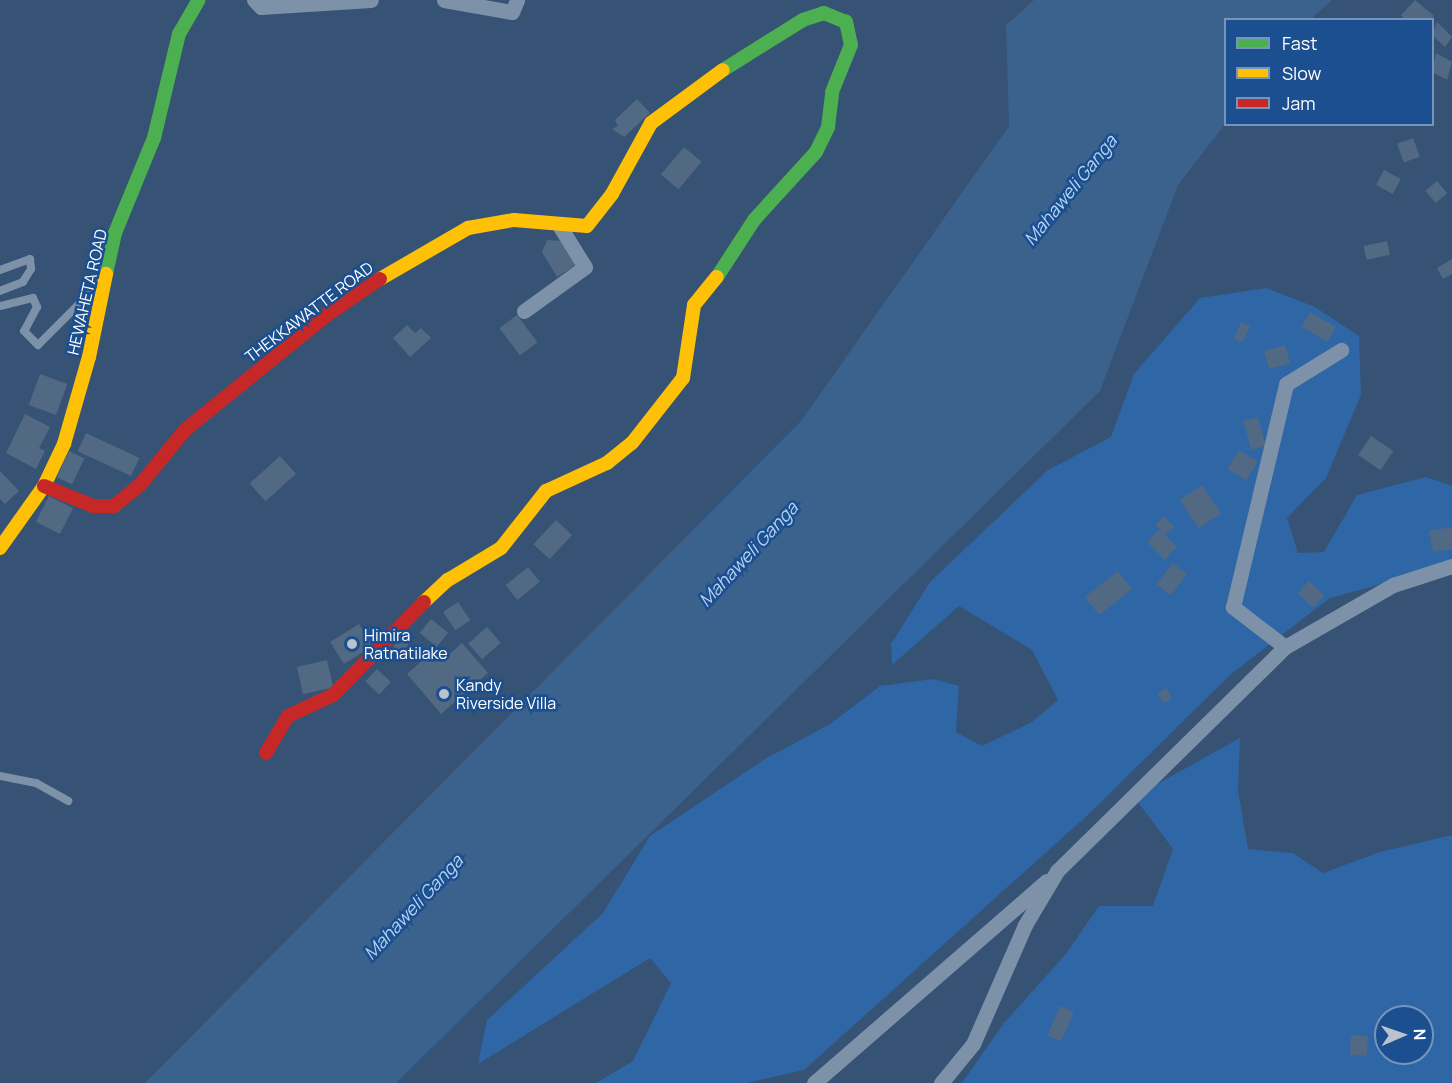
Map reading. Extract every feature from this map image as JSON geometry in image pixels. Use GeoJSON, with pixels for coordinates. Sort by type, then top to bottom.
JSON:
{"type":"FeatureCollection","features":[{"type":"Feature","properties":{"kind":"main road","name":"HEWAHETA ROAD"},"geometry":{"type":"LineString","coordinates":[[0,548],[44,486],[64,444],[80,392],[115,233],[154,138],[179,34],[199,0]]}},
{"type":"Feature","properties":{"kind":"main road","name":"THEKKAWATTE ROAD"},"geometry":{"type":"LineString","coordinates":[[44,486],[93,506],[114,506],[140,485],[185,430],[327,315],[387,274],[468,228],[514,220],[587,226],[612,194],[651,123],[748,51],[803,20],[824,14],[846,22],[851,45],[832,92],[828,127],[816,152],[789,186],[754,220],[728,266],[694,305],[683,378],[661,410],[632,443],[607,463],[546,491],[501,548],[448,580],[400,623],[373,657],[333,694],[288,716],[266,753]]}},
{"type":"Feature","properties":{"kind":"street"},"geometry":{"type":"LineString","coordinates":[[254,0],[261,7],[371,0]]}},
{"type":"Feature","properties":{"kind":"street"},"geometry":{"type":"LineString","coordinates":[[444,0],[512,12],[517,0]]}},
{"type":"Feature","properties":{"kind":"street"},"geometry":{"type":"LineString","coordinates":[[524,311],[585,267],[559,225]]}},
{"type":"Feature","properties":{"kind":"street"},"geometry":{"type":"LineString","coordinates":[[1285,647],[1233,607],[1286,384],[1341,350]]}},
{"type":"Feature","properties":{"kind":"street"},"geometry":{"type":"LineString","coordinates":[[814,1083],[1057,871],[1285,647],[1393,585],[1452,566]]}},
{"type":"Feature","properties":{"kind":"street"},"geometry":{"type":"LineString","coordinates":[[941,1083],[973,1044],[1025,925],[1057,871]]}},
{"type":"Feature","properties":{"kind":"lane"},"geometry":{"type":"LineString","coordinates":[[0,270],[30,259],[31,268],[23,282],[0,291]]}},
{"type":"Feature","properties":{"kind":"lane"},"geometry":{"type":"LineString","coordinates":[[0,306],[33,298],[37,308],[24,331],[38,345],[103,282]]}},
{"type":"Feature","properties":{"kind":"lane"},"geometry":{"type":"LineString","coordinates":[[0,776],[36,783],[68,801]]}},
{"type":"Feature","properties":{"kind":"shaded area"},"geometry":{"type":"Polygon","coordinates":[[[1266,288],[1315,307],[1359,336],[1361,395],[1326,478],[1287,518],[1298,553],[1324,552],[1357,495],[1426,477],[1452,486],[1452,565],[1330,598],[1231,674],[1091,812],[804,1070],[746,1083],[596,1083],[633,1061],[671,983],[650,958],[478,1064],[487,1020],[603,913],[650,836],[765,759],[830,724],[880,686],[933,679],[959,686],[956,732],[982,746],[1032,722],[1058,700],[1032,650],[959,606],[892,665],[891,644],[930,582],[1048,470],[1111,437],[1134,374],[1200,298],[1266,288]]]}},
{"type":"Feature","properties":{"kind":"shaded area"},"geometry":{"type":"Polygon","coordinates":[[[1240,738],[1238,790],[1248,849],[1293,853],[1323,873],[1380,852],[1452,835],[1452,1083],[962,1083],[1004,1023],[1065,955],[1099,906],[1153,906],[1173,849],[1134,797],[1240,738]]]}},
{"type":"Feature","properties":{"kind":"water","name":"Mahaweli Ganga"},"geometry":{"type":"Polygon","coordinates":[[[1034,0],[1332,0],[1312,18],[1224,18],[1224,125],[1178,185],[1100,391],[396,1083],[145,1083],[801,421],[1009,126],[1006,25],[1034,0]]]}},
{"type":"Feature","properties":{"kind":"building"},"geometry":{"type":"Polygon","coordinates":[[[1415,0],[1434,16],[1432,18],[1403,18],[1401,15],[1415,0]]]}},
{"type":"Feature","properties":{"kind":"building"},"geometry":{"type":"Polygon","coordinates":[[[1437,22],[1452,37],[1445,47],[1434,37],[1437,22]]]}},
{"type":"Feature","properties":{"kind":"building"},"geometry":{"type":"Polygon","coordinates":[[[1436,53],[1452,62],[1447,80],[1434,73],[1436,53]]]}},
{"type":"Feature","properties":{"kind":"building"},"geometry":{"type":"Polygon","coordinates":[[[637,99],[650,113],[624,137],[612,129],[618,126],[615,120],[637,99]]]}},
{"type":"Feature","properties":{"kind":"building"},"geometry":{"type":"Polygon","coordinates":[[[1413,138],[1420,157],[1404,163],[1397,144],[1413,138]]]}},
{"type":"Feature","properties":{"kind":"building"},"geometry":{"type":"Polygon","coordinates":[[[684,147],[702,162],[678,189],[661,175],[684,147]]]}},
{"type":"Feature","properties":{"kind":"building"},"geometry":{"type":"Polygon","coordinates":[[[1384,170],[1401,179],[1393,194],[1376,185],[1384,170]]]}},
{"type":"Feature","properties":{"kind":"building"},"geometry":{"type":"Polygon","coordinates":[[[1437,181],[1447,193],[1436,203],[1426,191],[1437,181]]]}},
{"type":"Feature","properties":{"kind":"building"},"geometry":{"type":"Polygon","coordinates":[[[547,240],[562,241],[576,265],[557,277],[542,252],[547,240]]]}},
{"type":"Feature","properties":{"kind":"building"},"geometry":{"type":"Polygon","coordinates":[[[1387,241],[1390,255],[1366,260],[1364,246],[1387,241]]]}},
{"type":"Feature","properties":{"kind":"building"},"geometry":{"type":"Polygon","coordinates":[[[1452,259],[1452,274],[1443,279],[1437,268],[1452,259]]]}},
{"type":"Feature","properties":{"kind":"building"},"geometry":{"type":"Polygon","coordinates":[[[1310,312],[1336,327],[1327,342],[1302,327],[1310,312]]]}},
{"type":"Feature","properties":{"kind":"building"},"geometry":{"type":"Polygon","coordinates":[[[517,315],[537,342],[520,355],[499,328],[517,315]]]}},
{"type":"Feature","properties":{"kind":"building"},"geometry":{"type":"Polygon","coordinates":[[[1241,322],[1250,326],[1243,343],[1234,338],[1241,322]]]}},
{"type":"Feature","properties":{"kind":"building"},"geometry":{"type":"Polygon","coordinates":[[[407,325],[415,333],[421,328],[431,338],[410,357],[393,338],[407,325]]]}},
{"type":"Feature","properties":{"kind":"building"},"geometry":{"type":"Polygon","coordinates":[[[1285,345],[1290,363],[1269,369],[1264,351],[1285,345]]]}},
{"type":"Feature","properties":{"kind":"building"},"geometry":{"type":"Polygon","coordinates":[[[40,374],[67,384],[56,415],[29,405],[40,374]]]}},
{"type":"Feature","properties":{"kind":"building"},"geometry":{"type":"Polygon","coordinates":[[[25,414],[50,427],[39,448],[45,451],[36,469],[6,453],[25,414]]]}},
{"type":"Feature","properties":{"kind":"building"},"geometry":{"type":"Polygon","coordinates":[[[1258,417],[1266,446],[1251,450],[1244,421],[1258,417]]]}},
{"type":"Feature","properties":{"kind":"building"},"geometry":{"type":"Polygon","coordinates":[[[86,433],[139,458],[131,476],[78,451],[86,433]]]}},
{"type":"Feature","properties":{"kind":"building"},"geometry":{"type":"Polygon","coordinates":[[[1371,436],[1393,451],[1381,470],[1358,455],[1371,436]]]}},
{"type":"Feature","properties":{"kind":"building"},"geometry":{"type":"Polygon","coordinates":[[[1239,450],[1258,462],[1246,480],[1227,469],[1239,450]]]}},
{"type":"Feature","properties":{"kind":"building"},"geometry":{"type":"Polygon","coordinates":[[[69,451],[84,458],[72,484],[57,477],[69,451]]]}},
{"type":"Feature","properties":{"kind":"building"},"geometry":{"type":"Polygon","coordinates":[[[280,456],[296,474],[266,501],[250,483],[280,456]]]}},
{"type":"Feature","properties":{"kind":"building"},"geometry":{"type":"Polygon","coordinates":[[[0,471],[19,491],[5,504],[0,499],[0,471]]]}},
{"type":"Feature","properties":{"kind":"building"},"geometry":{"type":"Polygon","coordinates":[[[1202,485],[1221,513],[1199,528],[1180,500],[1202,485]]]}},
{"type":"Feature","properties":{"kind":"building"},"geometry":{"type":"Polygon","coordinates":[[[49,496],[73,508],[60,534],[36,522],[49,496]]]}},
{"type":"Feature","properties":{"kind":"building"},"geometry":{"type":"Polygon","coordinates":[[[1164,516],[1174,527],[1165,535],[1177,547],[1165,560],[1147,542],[1160,529],[1155,525],[1164,516]]]}},
{"type":"Feature","properties":{"kind":"building"},"geometry":{"type":"Polygon","coordinates":[[[556,520],[572,535],[550,559],[533,544],[556,520]]]}},
{"type":"Feature","properties":{"kind":"building"},"geometry":{"type":"Polygon","coordinates":[[[1452,527],[1452,549],[1433,552],[1429,531],[1452,527]]]}},
{"type":"Feature","properties":{"kind":"building"},"geometry":{"type":"Polygon","coordinates":[[[1173,563],[1187,574],[1171,595],[1156,584],[1173,563]]]}},
{"type":"Feature","properties":{"kind":"building"},"geometry":{"type":"Polygon","coordinates":[[[528,567],[540,582],[517,600],[505,585],[528,567]]]}},
{"type":"Feature","properties":{"kind":"building"},"geometry":{"type":"Polygon","coordinates":[[[1118,571],[1132,589],[1099,615],[1085,597],[1118,571]]]}},
{"type":"Feature","properties":{"kind":"building"},"geometry":{"type":"Polygon","coordinates":[[[1309,581],[1324,595],[1313,608],[1297,593],[1309,581]]]}},
{"type":"Feature","properties":{"kind":"building"},"geometry":{"type":"Polygon","coordinates":[[[458,602],[470,620],[455,630],[443,612],[458,602]]]}},
{"type":"Feature","properties":{"kind":"building"},"geometry":{"type":"Polygon","coordinates":[[[431,619],[448,633],[437,647],[420,633],[431,619]]]}},
{"type":"Feature","properties":{"kind":"building","name":"Himira Ratnatilake"},"geometry":{"type":"Polygon","coordinates":[[[359,624],[373,646],[344,664],[330,642],[359,624]]]}},
{"type":"Feature","properties":{"kind":"building"},"geometry":{"type":"Polygon","coordinates":[[[487,627],[501,643],[482,659],[468,643],[487,627]]]}},
{"type":"Feature","properties":{"kind":"building"},"geometry":{"type":"Polygon","coordinates":[[[399,638],[411,646],[401,661],[389,653],[399,638]]]}},
{"type":"Feature","properties":{"kind":"building","name":"Kandy Riverside Villa"},"geometry":{"type":"Polygon","coordinates":[[[462,643],[488,673],[441,714],[407,674],[432,652],[441,662],[462,643]]]}},
{"type":"Feature","properties":{"kind":"building"},"geometry":{"type":"Polygon","coordinates":[[[327,660],[333,687],[303,694],[297,667],[327,660]]]}},
{"type":"Feature","properties":{"kind":"building"},"geometry":{"type":"Polygon","coordinates":[[[377,669],[391,682],[379,694],[365,681],[377,669]]]}},
{"type":"Feature","properties":{"kind":"building"},"geometry":{"type":"Polygon","coordinates":[[[1166,688],[1172,698],[1164,703],[1157,693],[1166,688]]]}},
{"type":"Feature","properties":{"kind":"building"},"geometry":{"type":"Polygon","coordinates":[[[1060,1006],[1074,1012],[1061,1041],[1047,1035],[1060,1006]]]}},
{"type":"Feature","properties":{"kind":"building"},"geometry":{"type":"Polygon","coordinates":[[[1351,1035],[1368,1036],[1367,1056],[1350,1055],[1351,1035]]]}},
{"type":"Feature","properties":{"kind":"traffic: fast"},"geometry":{"type":"LineString","coordinates":[[106,274],[115,233],[154,138],[179,34],[199,0]]}},
{"type":"Feature","properties":{"kind":"traffic: fast"},"geometry":{"type":"LineString","coordinates":[[717,277],[754,220],[816,152],[828,127],[832,92],[851,45],[846,22],[824,13],[803,20],[723,70]]}},
{"type":"Feature","properties":{"kind":"traffic: slow"},"geometry":{"type":"LineString","coordinates":[[380,279],[468,228],[514,220],[587,226],[612,194],[651,123],[723,70]]}},
{"type":"Feature","properties":{"kind":"traffic: slow"},"geometry":{"type":"LineString","coordinates":[[0,548],[44,486],[64,444],[89,357],[106,274]]}},
{"type":"Feature","properties":{"kind":"traffic: slow"},"geometry":{"type":"LineString","coordinates":[[424,602],[448,580],[501,548],[546,491],[607,463],[632,443],[683,378],[694,305],[717,277]]}},
{"type":"Feature","properties":{"kind":"traffic: jam"},"geometry":{"type":"LineString","coordinates":[[44,486],[93,506],[114,506],[140,485],[185,430],[327,315],[380,279]]}},
{"type":"Feature","properties":{"kind":"traffic: jam"},"geometry":{"type":"LineString","coordinates":[[266,753],[288,716],[333,695],[424,602]]}},
{"type":"Feature","properties":{"kind":"place","name":"Himira Ratnatilake"},"geometry":{"type":"Point","coordinates":[352,644]}},
{"type":"Feature","properties":{"kind":"place","name":"Kandy Riverside Villa"},"geometry":{"type":"Point","coordinates":[444,694]}}]}
